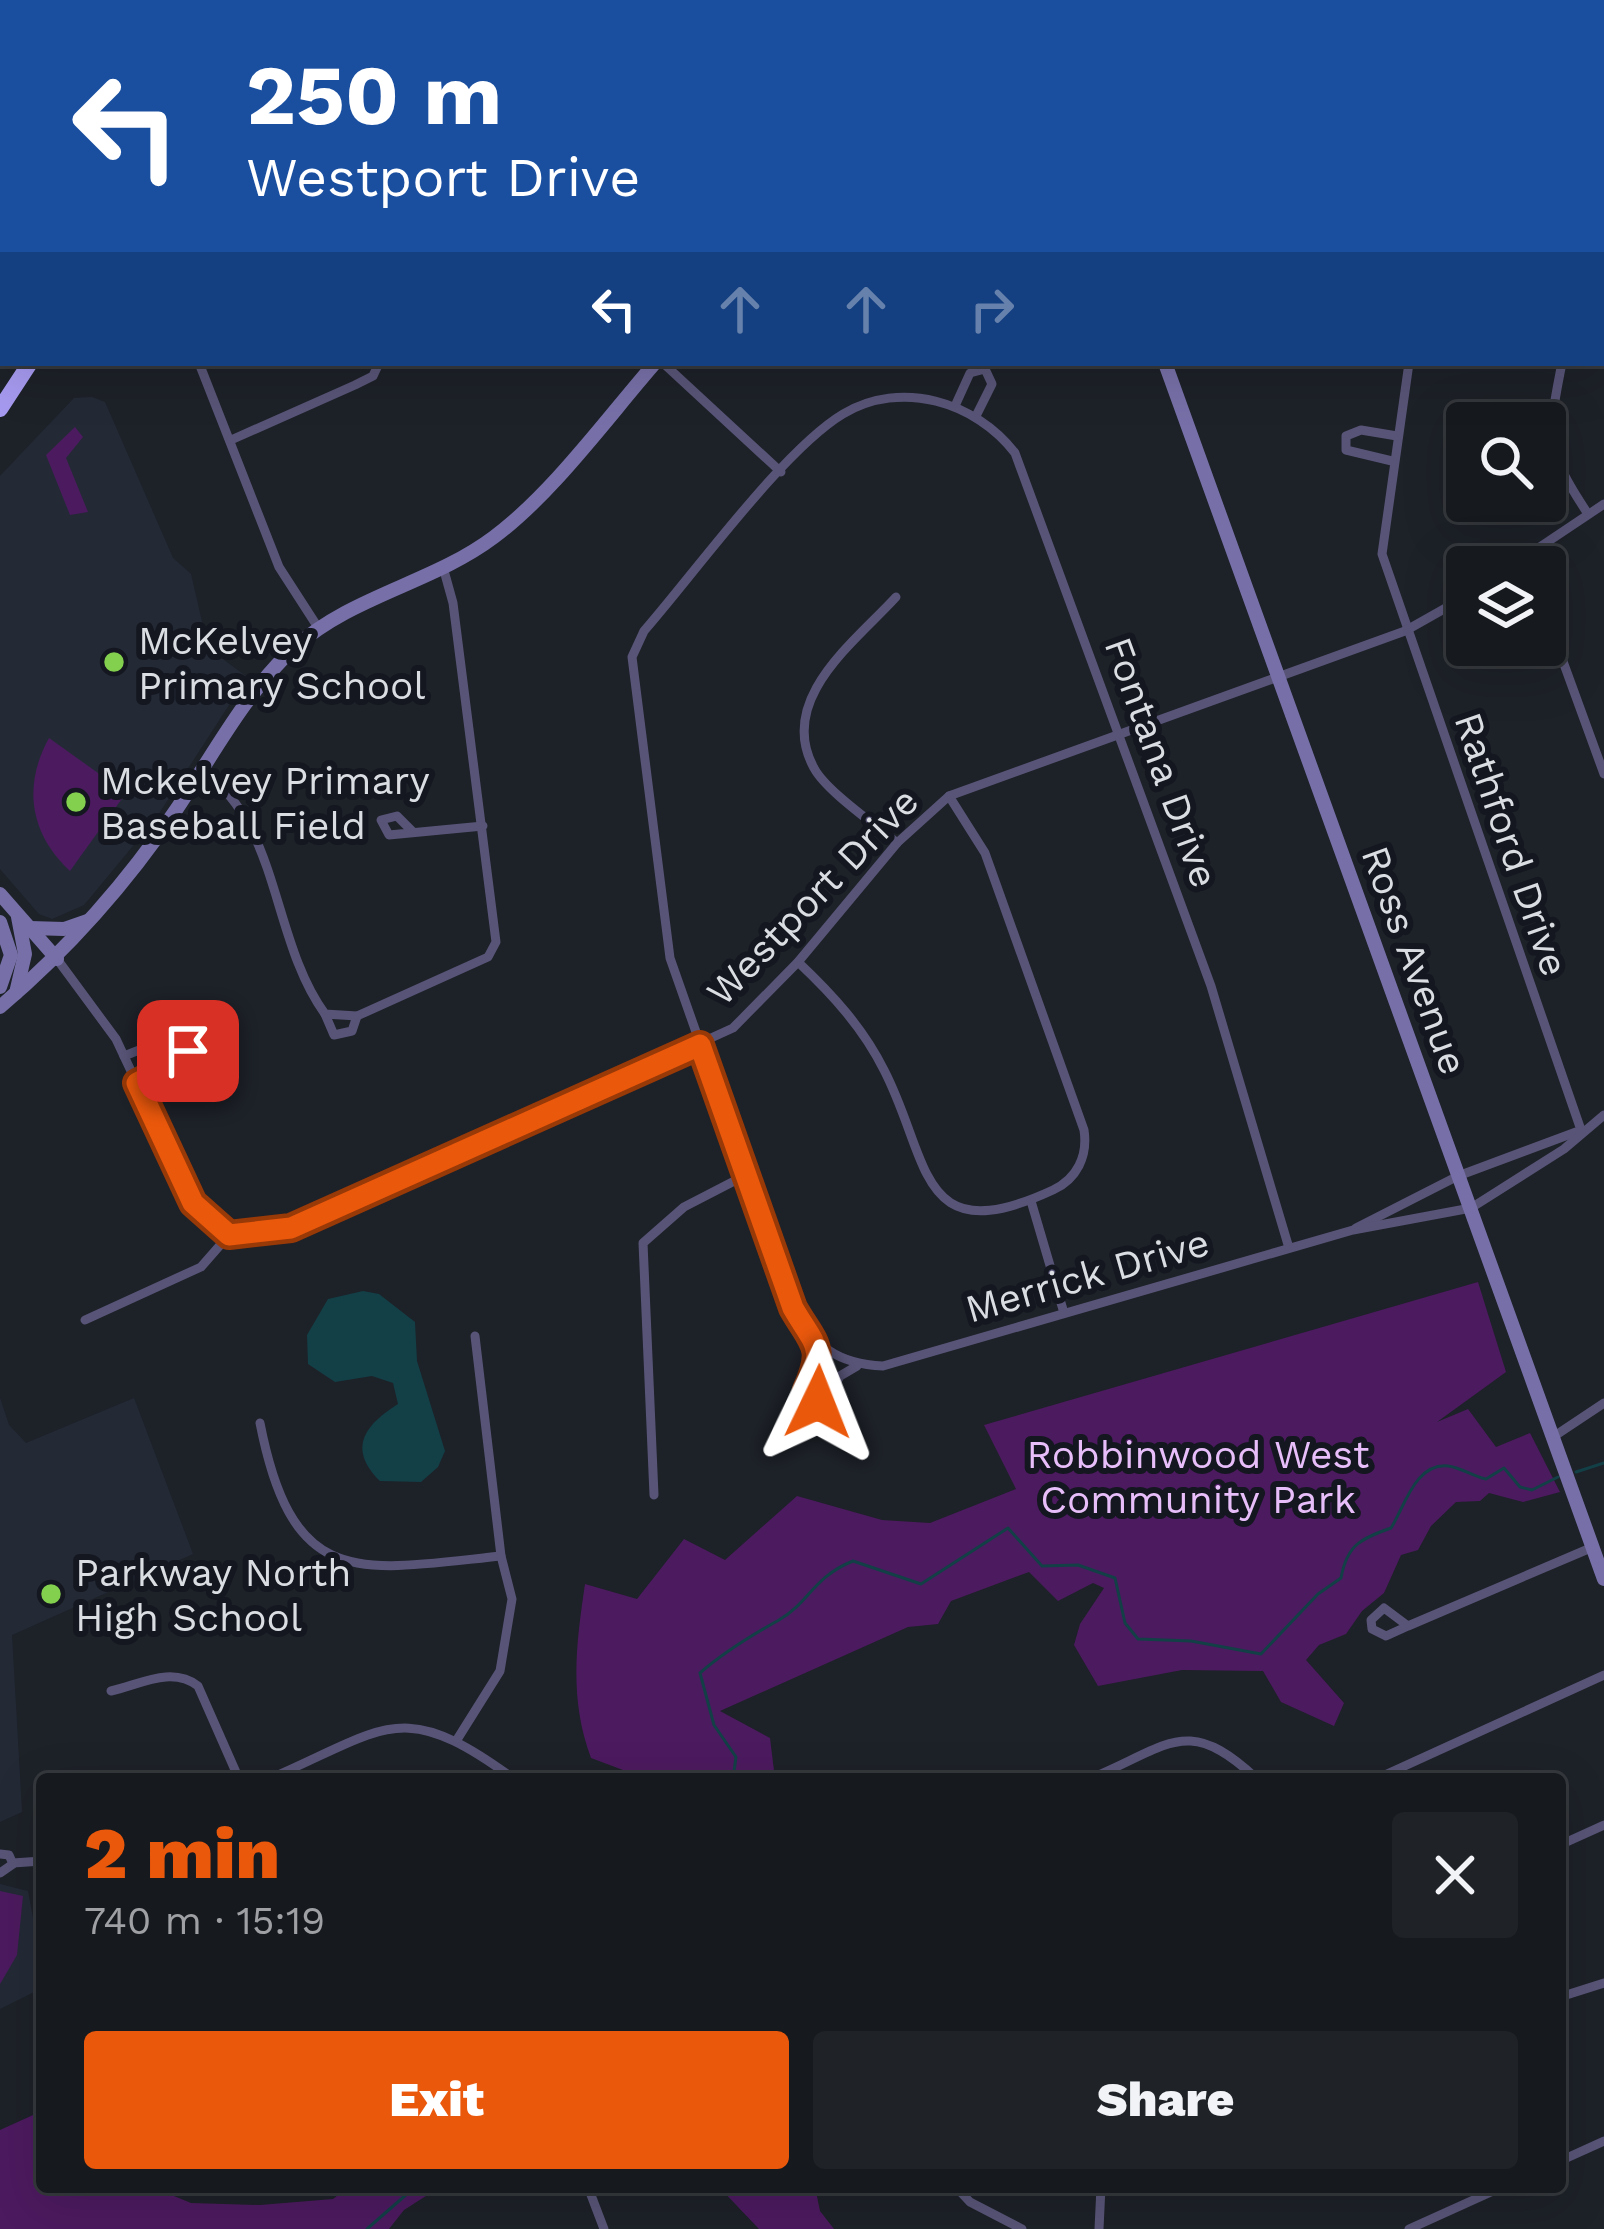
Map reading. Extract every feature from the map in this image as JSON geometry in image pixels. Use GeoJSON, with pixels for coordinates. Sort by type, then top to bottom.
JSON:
{"type":"FeatureCollection","features":[{"type":"Feature","properties":{"kind":"highway"},"geometry":{"type":"LineString","coordinates":[[0,409],[28,366]]}},
{"type":"Feature","properties":{"kind":"street"},"geometry":{"type":"LineString","coordinates":[[200,366],[280,570],[319,628]]}},
{"type":"Feature","properties":{"kind":"street"},"geometry":{"type":"LineString","coordinates":[[231,440],[355,386],[373,376],[378,366]]}},
{"type":"Feature","properties":{"kind":"street"},"geometry":{"type":"LineString","coordinates":[[0,1006],[57,959],[92,919],[250,698],[319,628],[495,537],[656,366]]}},
{"type":"Feature","properties":{"kind":"street"},"geometry":{"type":"LineString","coordinates":[[662,366],[781,472]]}},
{"type":"Feature","properties":{"kind":"street","name":"Ross Avenue"},"geometry":{"type":"LineString","coordinates":[[1166,366],[1604,1579]]}},
{"type":"Feature","properties":{"kind":"street","name":"Rathford Drive"},"geometry":{"type":"LineString","coordinates":[[1409,366],[1382,554],[1581,1130]]}},
{"type":"Feature","properties":{"kind":"street"},"geometry":{"type":"LineString","coordinates":[[1561,366],[1550,425],[1556,466],[1588,514]]}},
{"type":"Feature","properties":{"kind":"street"},"geometry":{"type":"LineString","coordinates":[[859,1365],[840,1376],[826,1401],[811,1398],[807,1390],[818,1368],[819,1345],[793,1308],[670,958],[632,657],[644,632],[781,472],[840,416],[855,408],[904,398],[955,406],[976,416],[992,384],[985,369],[970,373],[955,406]]}},
{"type":"Feature","properties":{"kind":"street","name":"Fontana Drive"},"geometry":{"type":"LineString","coordinates":[[976,416],[1005,440],[1023,468],[1214,994],[1289,1248]]}},
{"type":"Feature","properties":{"kind":"street"},"geometry":{"type":"LineString","coordinates":[[1392,461],[1352,454],[1346,450],[1346,436],[1360,430],[1397,436]]}},
{"type":"Feature","properties":{"kind":"street"},"geometry":{"type":"LineString","coordinates":[[1547,546],[1604,504]]}},
{"type":"Feature","properties":{"kind":"street"},"geometry":{"type":"LineString","coordinates":[[325,1014],[357,1016],[463,970],[494,951],[483,826],[453,603],[443,566]]}},
{"type":"Feature","properties":{"kind":"street"},"geometry":{"type":"LineString","coordinates":[[896,597],[820,681],[806,713],[814,768],[897,843]]}},
{"type":"Feature","properties":{"kind":"street","name":"Westport Drive"},"geometry":{"type":"LineString","coordinates":[[229,1235],[291,1228],[733,1028],[798,962],[897,843],[949,796],[1118,731],[1406,631],[1446,608]]}},
{"type":"Feature","properties":{"kind":"street"},"geometry":{"type":"LineString","coordinates":[[1565,666],[1604,774]]}},
{"type":"Feature","properties":{"kind":"street"},"geometry":{"type":"LineString","coordinates":[[202,771],[241,805],[278,915],[334,1035],[352,1030],[357,1016]]}},
{"type":"Feature","properties":{"kind":"street"},"geometry":{"type":"LineString","coordinates":[[798,962],[860,1028],[886,1074],[928,1180],[942,1199],[984,1213],[1031,1201],[1064,1185],[1085,1155],[1084,1130],[985,853],[949,796]]}},
{"type":"Feature","properties":{"kind":"street"},"geometry":{"type":"LineString","coordinates":[[413,832],[483,826]]}},
{"type":"Feature","properties":{"kind":"street"},"geometry":{"type":"LineString","coordinates":[[0,894],[57,959],[124,1056],[193,1203],[229,1235],[201,1267],[86,1320]]}},
{"type":"Feature","properties":{"kind":"street"},"geometry":{"type":"LineString","coordinates":[[16,994],[25,954],[17,913]]}},
{"type":"Feature","properties":{"kind":"street"},"geometry":{"type":"LineString","coordinates":[[30,928],[64,929],[92,919]]}},
{"type":"Feature","properties":{"kind":"street"},"geometry":{"type":"LineString","coordinates":[[0,922],[11,955],[0,987]]}},
{"type":"Feature","properties":{"kind":"street"},"geometry":{"type":"LineString","coordinates":[[124,1056],[180,1034],[190,1047],[183,1059],[137,1083]]}},
{"type":"Feature","properties":{"kind":"street","name":"Merrick Drive"},"geometry":{"type":"LineString","coordinates":[[1353,1230],[1458,1176],[1581,1130],[1604,1115]]}},
{"type":"Feature","properties":{"kind":"street","name":"Merrick Drive"},"geometry":{"type":"LineString","coordinates":[[819,1345],[838,1359],[883,1366],[1353,1230],[1471,1208],[1564,1149],[1581,1130]]}},
{"type":"Feature","properties":{"kind":"street"},"geometry":{"type":"LineString","coordinates":[[654,1496],[643,1243],[684,1207],[745,1176]]}},
{"type":"Feature","properties":{"kind":"street"},"geometry":{"type":"LineString","coordinates":[[1031,1201],[1064,1313]]}},
{"type":"Feature","properties":{"kind":"street"},"geometry":{"type":"LineString","coordinates":[[458,1738],[500,1671],[512,1599],[501,1556],[475,1336]]}},
{"type":"Feature","properties":{"kind":"street"},"geometry":{"type":"LineString","coordinates":[[1553,1437],[1604,1403]]}},
{"type":"Feature","properties":{"kind":"street"},"geometry":{"type":"LineString","coordinates":[[260,1423],[284,1507],[304,1536],[330,1556],[358,1567],[501,1556]]}},
{"type":"Feature","properties":{"kind":"street"},"geometry":{"type":"LineString","coordinates":[[1408,1626],[1593,1546]]}},
{"type":"Feature","properties":{"kind":"street"},"geometry":{"type":"LineString","coordinates":[[1389,1773],[1604,1675]]}},
{"type":"Feature","properties":{"kind":"street"},"geometry":{"type":"LineString","coordinates":[[111,1691],[185,1676],[198,1686],[236,1773]]}},
{"type":"Feature","properties":{"kind":"street"},"geometry":{"type":"LineString","coordinates":[[283,1773],[386,1729],[410,1724],[458,1738],[506,1773]]}},
{"type":"Feature","properties":{"kind":"street"},"geometry":{"type":"LineString","coordinates":[[1108,1773],[1190,1738],[1216,1744],[1250,1773]]}},
{"type":"Feature","properties":{"kind":"street"},"geometry":{"type":"LineString","coordinates":[[1566,1842],[1604,1826]]}},
{"type":"Feature","properties":{"kind":"street"},"geometry":{"type":"LineString","coordinates":[[0,1854],[13,1863]]}},
{"type":"Feature","properties":{"kind":"street"},"geometry":{"type":"LineString","coordinates":[[0,1874],[13,1863],[36,1861]]}},
{"type":"Feature","properties":{"kind":"street"},"geometry":{"type":"LineString","coordinates":[[1566,1995],[1604,1984]]}},
{"type":"Feature","properties":{"kind":"street"},"geometry":{"type":"LineString","coordinates":[[1566,2158],[1604,2141]]}},
{"type":"Feature","properties":{"kind":"street"},"geometry":{"type":"LineString","coordinates":[[590,2193],[604,2229]]}},
{"type":"Feature","properties":{"kind":"street"},"geometry":{"type":"LineString","coordinates":[[962,2193],[1022,2229]]}},
{"type":"Feature","properties":{"kind":"street"},"geometry":{"type":"LineString","coordinates":[[1099,2229],[1102,2193]]}},
{"type":"Feature","properties":{"kind":"street"},"geometry":{"type":"LineString","coordinates":[[1409,2229],[1489,2193]]}},
{"type":"Feature","properties":{"kind":"shaded area","name":"McKelvey Primary School"},"geometry":{"type":"Polygon","coordinates":[[[74,398],[105,402],[173,558],[191,574],[208,648],[247,677],[156,818],[84,905],[52,919],[39,914],[0,869],[0,476],[74,398]]]}},
{"type":"Feature","properties":{"kind":"shaded area","name":"Parkway North High School"},"geometry":{"type":"Polygon","coordinates":[[[0,1398],[9,1425],[26,1443],[134,1398],[193,1554],[12,1635],[22,1812],[0,1822],[0,1398]]]}},
{"type":"Feature","properties":{"kind":"shaded area"},"geometry":{"type":"Polygon","coordinates":[[[0,1884],[28,1891],[36,1935],[36,1991],[0,2009],[0,1884]]]}},
{"type":"Feature","properties":{"kind":"green space"},"geometry":{"type":"Polygon","coordinates":[[[75,427],[83,437],[66,458],[88,512],[70,515],[46,455],[75,427]]]}},
{"type":"Feature","properties":{"kind":"green space","name":"Mckelvey Primary Baseball Field"},"geometry":{"type":"Polygon","coordinates":[[[49,738],[126,793],[70,871],[46,841],[34,808],[36,773],[49,738]]]}},
{"type":"Feature","properties":{"kind":"green space","name":"Robbinwood West Community Park"},"geometry":{"type":"Polygon","coordinates":[[[1478,1282],[1506,1372],[1437,1422],[1468,1409],[1496,1447],[1530,1433],[1560,1492],[1523,1502],[1489,1493],[1480,1501],[1456,1502],[1431,1526],[1418,1550],[1401,1555],[1384,1593],[1362,1611],[1346,1634],[1319,1645],[1306,1660],[1344,1703],[1334,1726],[1281,1702],[1263,1671],[1182,1670],[1098,1686],[1074,1645],[1080,1624],[1104,1588],[1093,1583],[1058,1601],[1029,1572],[951,1601],[938,1624],[908,1627],[720,1711],[770,1738],[774,1773],[631,1773],[591,1758],[577,1693],[585,1584],[637,1599],[684,1539],[725,1560],[797,1496],[882,1520],[930,1523],[1016,1489],[984,1425],[1478,1282]]]}},
{"type":"Feature","properties":{"kind":"green space"},"geometry":{"type":"Polygon","coordinates":[[[0,1891],[23,1896],[17,1955],[0,1984],[0,1891]]]}},
{"type":"Feature","properties":{"kind":"green space"},"geometry":{"type":"Polygon","coordinates":[[[36,2114],[36,2193],[167,2193],[191,2203],[260,2205],[333,2199],[341,2193],[431,2193],[404,2210],[389,2229],[0,2229],[0,2130],[36,2114]]]}},
{"type":"Feature","properties":{"kind":"green space"},"geometry":{"type":"Polygon","coordinates":[[[725,2193],[816,2193],[820,2211],[834,2229],[759,2229],[725,2193]]]}},
{"type":"Feature","properties":{"kind":"water"},"geometry":{"type":"Polygon","coordinates":[[[363,1291],[379,1294],[415,1322],[417,1361],[445,1451],[438,1467],[421,1482],[380,1481],[364,1458],[362,1448],[369,1429],[398,1404],[393,1383],[372,1376],[335,1382],[308,1364],[307,1335],[328,1299],[363,1291]]]}},
{"type":"Feature","properties":{"kind":"waterway"},"geometry":{"type":"LineString","coordinates":[[1576,1472],[1604,1463]]}},
{"type":"Feature","properties":{"kind":"waterway"},"geometry":{"type":"LineString","coordinates":[[734,1773],[736,1757],[714,1725],[700,1673],[789,1613],[829,1575],[853,1561],[921,1584],[1008,1528],[1042,1566],[1078,1565],[1115,1578],[1125,1623],[1138,1639],[1191,1641],[1261,1654],[1318,1594],[1341,1578],[1357,1545],[1391,1528],[1412,1488],[1427,1471],[1448,1466],[1486,1479],[1504,1468],[1520,1487],[1532,1490],[1558,1477]]}},
{"type":"Feature","properties":{"kind":"waterway"},"geometry":{"type":"LineString","coordinates":[[367,2229],[408,2193]]}},
{"type":"Feature","properties":{"kind":"place","name":"McKelvey Primary School"},"geometry":{"type":"Point","coordinates":[114,662]}},
{"type":"Feature","properties":{"kind":"place","name":"Mckelvey Primary Baseball Field"},"geometry":{"type":"Point","coordinates":[76,802]}},
{"type":"Feature","properties":{"kind":"place","name":"Parkway North High School"},"geometry":{"type":"Point","coordinates":[51,1594]}},
{"type":"Feature","properties":{"kind":"route"},"geometry":{"type":"LineString","coordinates":[[188,1051],[183,1059],[137,1083],[193,1203],[229,1235],[291,1228],[700,1045],[793,1308],[819,1345],[818,1368],[807,1390],[818,1402]]}}]}
